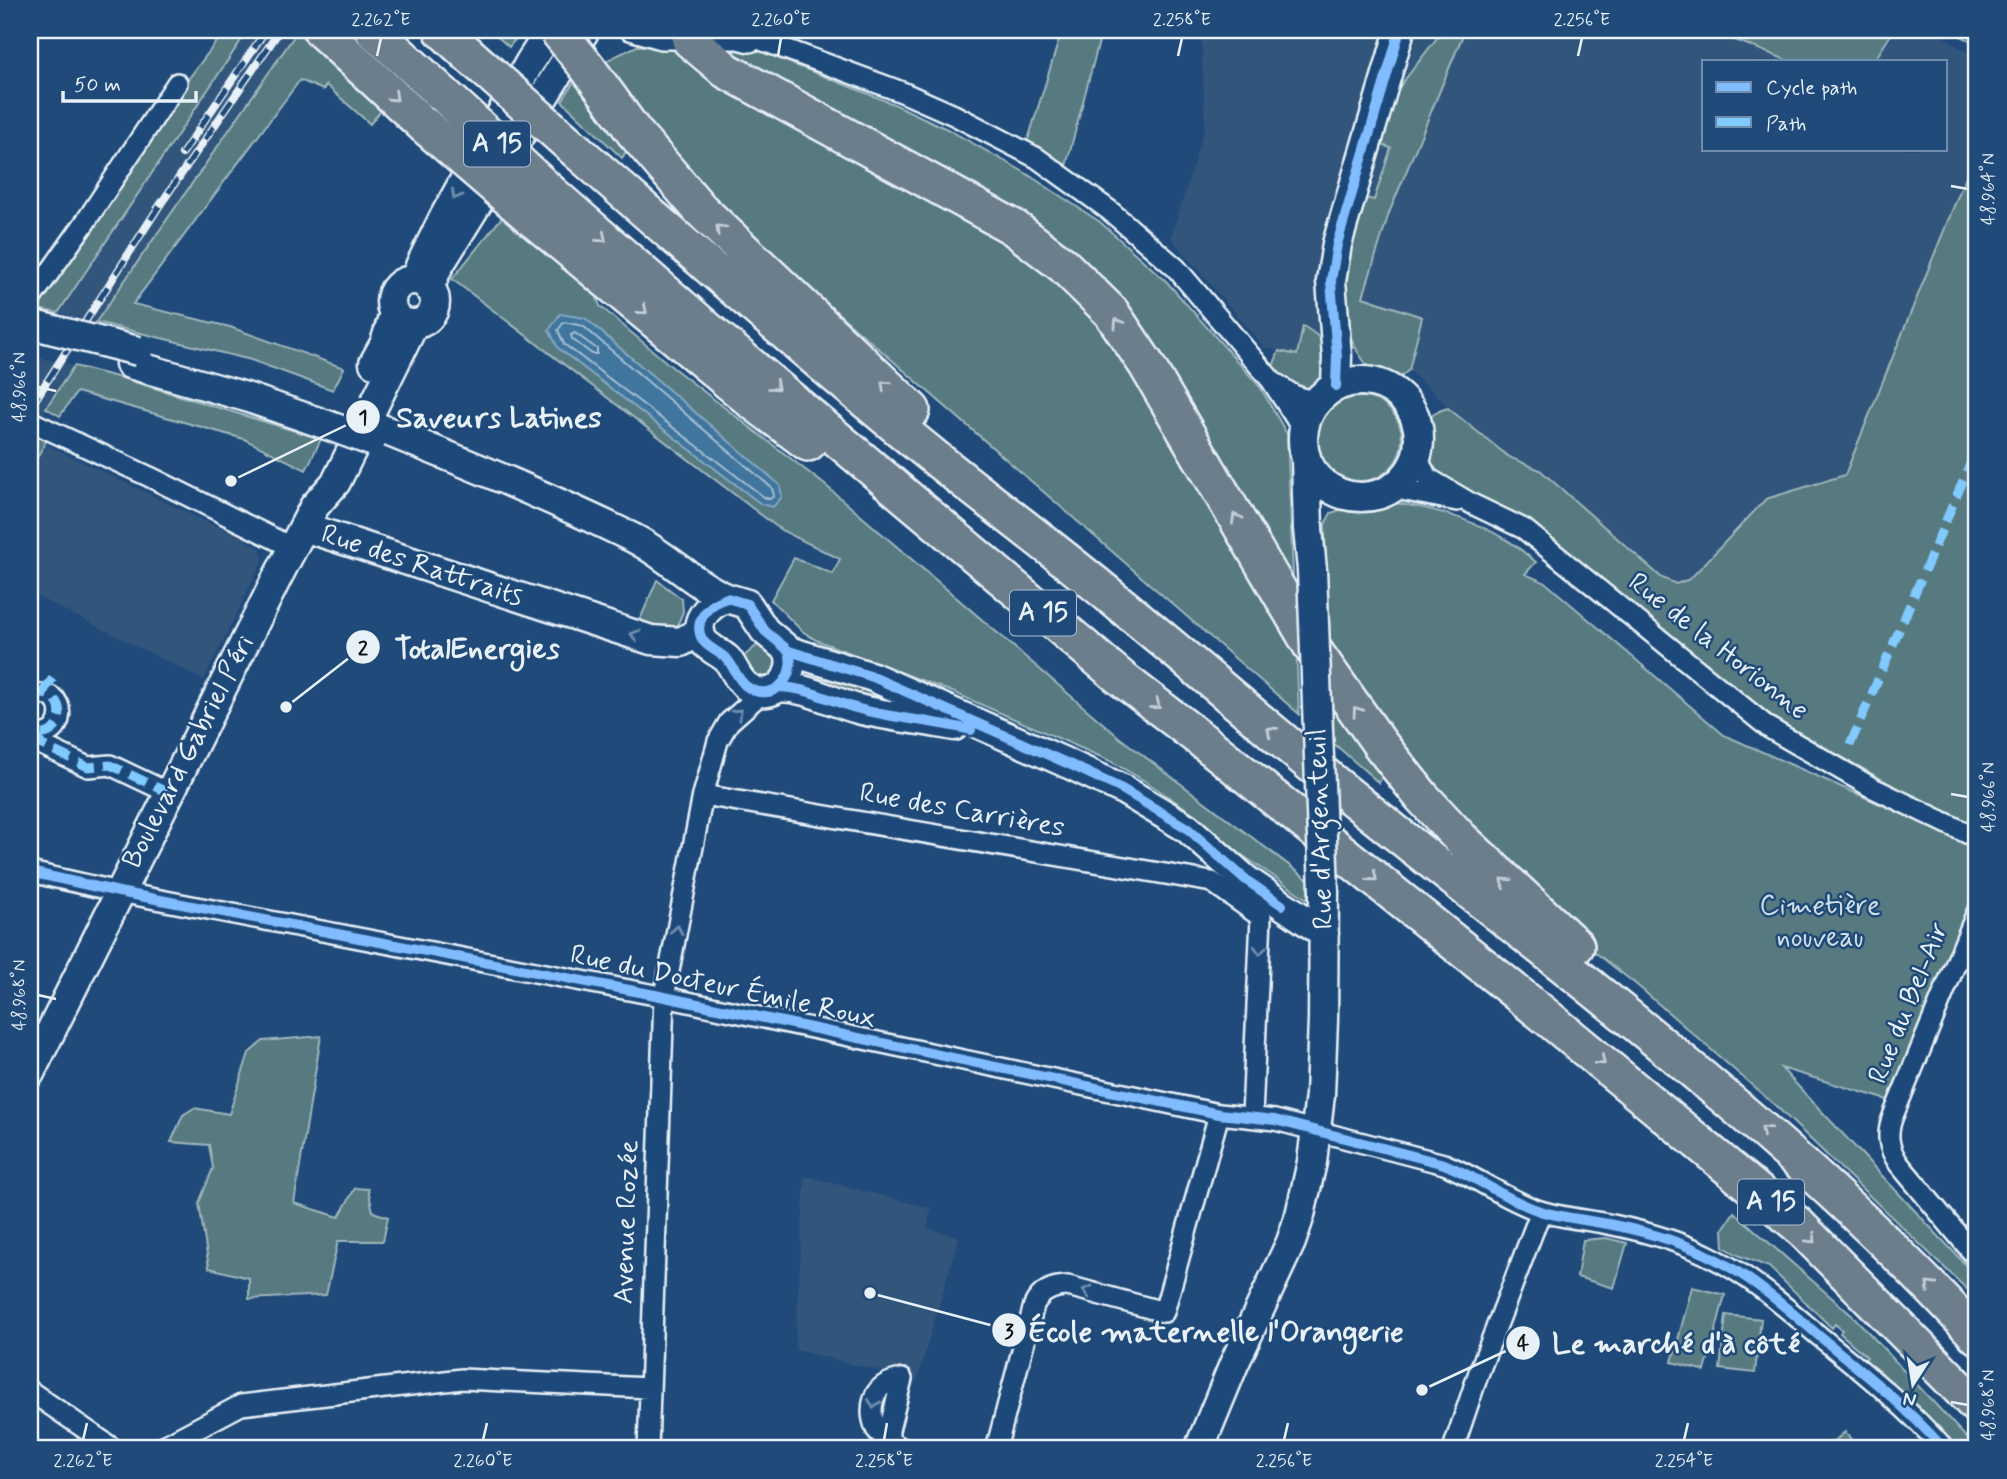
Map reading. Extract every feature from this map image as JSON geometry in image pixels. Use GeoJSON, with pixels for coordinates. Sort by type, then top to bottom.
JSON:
{"type":"FeatureCollection","features":[{"type":"Feature","properties":{"kind":"highway"},"geometry":{"type":"LineString","coordinates":[[321,30],[424,125],[542,206]]}},
{"type":"Feature","properties":{"kind":"highway","name":"A 15"},"geometry":{"type":"LineString","coordinates":[[442,30],[783,331],[936,458],[1114,599],[1300,755],[1750,1117],[1831,1189],[1977,1336]]}},
{"type":"Feature","properties":{"kind":"highway"},"geometry":{"type":"LineString","coordinates":[[685,35],[727,71],[1013,227],[1063,265],[1111,312],[1146,364],[1313,649],[1380,744],[1422,797],[1461,838],[1555,929],[1607,974],[1611,1004]]}},
{"type":"Feature","properties":{"kind":"highway","name":"A 15"},"geometry":{"type":"LineString","coordinates":[[380,36],[443,94],[542,206],[708,331],[1121,678],[1223,756],[1537,1009],[1798,1225],[1977,1406]]}},
{"type":"Feature","properties":{"kind":"highway"},"geometry":{"type":"LineString","coordinates":[[580,39],[634,132],[700,209],[788,295],[1114,599]]}},
{"type":"Feature","properties":{"kind":"main road"},"geometry":{"type":"LineString","coordinates":[[420,284],[424,260],[443,219],[551,30]]}},
{"type":"Feature","properties":{"kind":"main road"},"geometry":{"type":"LineString","coordinates":[[1325,394],[1353,381],[1371,381],[1391,389],[1404,400],[1413,415],[1419,436],[1416,457],[1406,475],[1391,488],[1374,495],[1357,497],[1339,493],[1319,480],[1306,459],[1302,440],[1303,430],[1325,394],[1337,357],[1331,281],[1337,244],[1400,30]]}},
{"type":"Feature","properties":{"kind":"main road"},"geometry":{"type":"LineString","coordinates":[[420,284],[434,299],[433,312],[425,320],[404,319],[391,307],[392,294],[400,285],[420,284],[438,267],[580,39]]}},
{"type":"Feature","properties":{"kind":"main road"},"geometry":{"type":"LineString","coordinates":[[1335,318],[1371,381]]}},
{"type":"Feature","properties":{"kind":"main road","name":"Boulevard Gabriel Péri"},"geometry":{"type":"LineString","coordinates":[[30,1073],[304,527],[318,478],[385,343],[404,319]]}},
{"type":"Feature","properties":{"kind":"main road"},"geometry":{"type":"LineString","coordinates":[[30,324],[246,397],[330,418],[496,476],[631,537],[662,554],[703,586],[747,604],[765,631],[789,650],[873,677],[1122,789],[1200,838],[1247,880],[1324,933]]}},
{"type":"Feature","properties":{"kind":"main road"},"geometry":{"type":"LineString","coordinates":[[30,340],[134,357]]}},
{"type":"Feature","properties":{"kind":"main road"},"geometry":{"type":"LineString","coordinates":[[374,434],[650,564],[685,590],[696,608],[705,642],[728,660],[744,684],[771,689],[810,690],[841,704],[954,726],[1044,752]]}},
{"type":"Feature","properties":{"kind":"main road","name":"Rue d'Argenteuil"},"geometry":{"type":"LineString","coordinates":[[1222,1392],[1297,1225],[1310,1172],[1316,1130],[1323,1020],[1324,891],[1306,459]]}},
{"type":"Feature","properties":{"kind":"main road"},"geometry":{"type":"LineString","coordinates":[[1308,528],[1321,506],[1339,493]]}},
{"type":"Feature","properties":{"kind":"main road","name":"Rue des Rattraits"},"geometry":{"type":"LineString","coordinates":[[304,527],[651,640],[681,642],[700,626]]}},
{"type":"Feature","properties":{"kind":"main road"},"geometry":{"type":"LineString","coordinates":[[700,626],[711,606],[727,598]]}},
{"type":"Feature","properties":{"kind":"main road"},"geometry":{"type":"LineString","coordinates":[[771,689],[787,679],[790,670],[789,650]]}},
{"type":"Feature","properties":{"kind":"main road"},"geometry":{"type":"LineString","coordinates":[[1199,1449],[1222,1392]]}},
{"type":"Feature","properties":{"kind":"main road"},"geometry":{"type":"LineString","coordinates":[[1210,1449],[1222,1392]]}},
{"type":"Feature","properties":{"kind":"street"},"geometry":{"type":"LineString","coordinates":[[630,30],[661,39],[685,35],[738,39],[792,50]]}},
{"type":"Feature","properties":{"kind":"street"},"geometry":{"type":"LineString","coordinates":[[734,30],[902,92],[954,115],[1037,158],[1109,210],[1176,268],[1271,380],[1303,430]]}},
{"type":"Feature","properties":{"kind":"street"},"geometry":{"type":"LineString","coordinates":[[30,300],[177,83]]}},
{"type":"Feature","properties":{"kind":"street"},"geometry":{"type":"LineString","coordinates":[[1271,380],[1293,395],[1325,394]]}},
{"type":"Feature","properties":{"kind":"street"},"geometry":{"type":"LineString","coordinates":[[30,408],[53,427],[150,477],[304,527]]}},
{"type":"Feature","properties":{"kind":"street"},"geometry":{"type":"LineString","coordinates":[[30,421],[53,427]]}},
{"type":"Feature","properties":{"kind":"street","name":"Rue de la Horionne"},"geometry":{"type":"LineString","coordinates":[[1416,457],[1428,478],[1472,504],[1524,529],[1769,728],[1871,787],[1977,838]]}},
{"type":"Feature","properties":{"kind":"street","name":"Rue de la Horionne"},"geometry":{"type":"LineString","coordinates":[[1391,488],[1472,504]]}},
{"type":"Feature","properties":{"kind":"street"},"geometry":{"type":"LineString","coordinates":[[32,738],[51,731],[58,723],[61,713],[57,703],[41,689]]}},
{"type":"Feature","properties":{"kind":"street","name":"Avenue Rozée"},"geometry":{"type":"LineString","coordinates":[[648,1449],[664,997],[703,795],[721,733],[743,707],[771,689]]}},
{"type":"Feature","properties":{"kind":"street"},"geometry":{"type":"LineString","coordinates":[[32,738],[88,767],[110,765],[169,793]]}},
{"type":"Feature","properties":{"kind":"street","name":"Rue des Carrières"},"geometry":{"type":"LineString","coordinates":[[703,795],[1212,882],[1261,918],[1252,1116]]}},
{"type":"Feature","properties":{"kind":"street","name":"Rue du Docteur Émile Roux"},"geometry":{"type":"LineString","coordinates":[[30,872],[119,892],[664,997],[1219,1114],[1252,1116],[1444,1164],[1541,1211],[1617,1226],[1679,1244],[1714,1258],[1762,1288],[1891,1396],[1924,1426],[1944,1449]]}},
{"type":"Feature","properties":{"kind":"street","name":"Rue du Bel-Air"},"geometry":{"type":"LineString","coordinates":[[1976,1253],[1892,1154],[1888,1133],[1977,912]]}},
{"type":"Feature","properties":{"kind":"street"},"geometry":{"type":"LineString","coordinates":[[996,1449],[1035,1302],[1044,1292],[1056,1286],[1068,1286],[1164,1312],[1219,1114]]}},
{"type":"Feature","properties":{"kind":"street"},"geometry":{"type":"LineString","coordinates":[[1454,1448],[1484,1360],[1541,1211]]}},
{"type":"Feature","properties":{"kind":"street"},"geometry":{"type":"LineString","coordinates":[[158,1449],[241,1405],[462,1379],[649,1388]]}},
{"type":"Feature","properties":{"kind":"street"},"geometry":{"type":"LineString","coordinates":[[30,1391],[114,1449]]}},
{"type":"Feature","properties":{"kind":"shaded area"},"geometry":{"type":"Polygon","coordinates":[[[248,30],[297,32],[96,322],[58,313],[248,30]]]}},
{"type":"Feature","properties":{"kind":"shaded area"},"geometry":{"type":"Polygon","coordinates":[[[1201,30],[1774,30],[1837,60],[1702,60],[1702,150],[1948,150],[1948,60],[1875,60],[1898,30],[1933,30],[1977,58],[1977,149],[1845,475],[1766,499],[1664,608],[1390,352],[1297,355],[1264,347],[1171,238],[1205,126],[1201,30]]]}},
{"type":"Feature","properties":{"kind":"shaded area"},"geometry":{"type":"Polygon","coordinates":[[[32,356],[74,366],[46,408],[33,438],[217,527],[220,523],[248,536],[246,541],[260,548],[263,560],[204,680],[30,593],[32,356]]]}},
{"type":"Feature","properties":{"kind":"shaded area"},"geometry":{"type":"Polygon","coordinates":[[[805,1176],[931,1208],[927,1228],[959,1237],[917,1380],[795,1350],[805,1176]]]}},
{"type":"Feature","properties":{"kind":"green space"},"geometry":{"type":"Polygon","coordinates":[[[218,30],[248,30],[58,313],[33,308],[137,147],[223,33],[218,30]]]}},
{"type":"Feature","properties":{"kind":"green space"},"geometry":{"type":"Polygon","coordinates":[[[490,30],[523,30],[509,47],[490,30]]]}},
{"type":"Feature","properties":{"kind":"green space"},"geometry":{"type":"Polygon","coordinates":[[[1062,30],[1102,30],[1066,166],[1027,143],[1062,30]]]}},
{"type":"Feature","properties":{"kind":"green space"},"geometry":{"type":"Polygon","coordinates":[[[1443,30],[1465,30],[1389,213],[1363,297],[1422,317],[1409,370],[1396,381],[1368,366],[1358,353],[1346,321],[1343,272],[1349,244],[1365,198],[1374,200],[1391,148],[1378,144],[1394,94],[1443,30]]]}},
{"type":"Feature","properties":{"kind":"green space"},"geometry":{"type":"Polygon","coordinates":[[[1732,30],[1894,30],[1875,60],[1786,60],[1730,38],[1732,30]]]}},
{"type":"Feature","properties":{"kind":"green space"},"geometry":{"type":"Polygon","coordinates":[[[1949,30],[1977,30],[1977,44],[1949,30]]]}},
{"type":"Feature","properties":{"kind":"green space"},"geometry":{"type":"Polygon","coordinates":[[[297,32],[382,109],[370,124],[326,85],[323,90],[300,80],[133,304],[230,327],[344,368],[333,390],[251,360],[96,322],[297,32]]]}},
{"type":"Feature","properties":{"kind":"green space"},"geometry":{"type":"Polygon","coordinates":[[[742,44],[896,105],[947,129],[1024,172],[1100,222],[1166,281],[1260,387],[1287,434],[1299,714],[755,241],[691,175],[601,63],[637,46],[742,44]]]}},
{"type":"Feature","properties":{"kind":"green space"},"geometry":{"type":"Polygon","coordinates":[[[574,82],[629,147],[622,158],[562,101],[574,82]]]}},
{"type":"Feature","properties":{"kind":"green space"},"geometry":{"type":"Polygon","coordinates":[[[1977,149],[1977,826],[1936,810],[1780,722],[1444,483],[1423,462],[1423,436],[1432,416],[1448,408],[1509,457],[1540,470],[1662,578],[1676,584],[1690,579],[1766,499],[1845,475],[1977,149]]]}},
{"type":"Feature","properties":{"kind":"green space"},"geometry":{"type":"Polygon","coordinates":[[[503,216],[596,295],[600,306],[672,367],[825,485],[1120,738],[1310,881],[1307,899],[1236,851],[1193,813],[1108,760],[955,693],[816,640],[802,631],[771,600],[794,558],[833,574],[840,559],[781,530],[452,279],[503,216]]]}},
{"type":"Feature","properties":{"kind":"green space"},"geometry":{"type":"Polygon","coordinates":[[[1303,326],[1325,344],[1330,358],[1321,385],[1298,391],[1272,369],[1279,351],[1297,355],[1303,326]]]}},
{"type":"Feature","properties":{"kind":"green space"},"geometry":{"type":"Polygon","coordinates":[[[74,366],[321,439],[306,470],[244,439],[77,392],[60,416],[46,408],[74,366]]]}},
{"type":"Feature","properties":{"kind":"green space"},"geometry":{"type":"Polygon","coordinates":[[[1360,397],[1376,400],[1390,409],[1399,423],[1402,439],[1399,455],[1390,469],[1376,478],[1360,481],[1344,478],[1330,469],[1321,455],[1318,439],[1321,423],[1330,409],[1344,400],[1360,397]]]}},
{"type":"Feature","properties":{"kind":"green space"},"geometry":{"type":"Polygon","coordinates":[[[35,431],[48,438],[30,470],[30,440],[35,431]]]}},
{"type":"Feature","properties":{"kind":"green space","name":"Cimetière nouveau"},"geometry":{"type":"Polygon","coordinates":[[[1386,502],[1432,510],[1463,519],[1513,544],[1536,562],[1525,574],[1546,583],[1724,735],[1977,847],[1977,887],[1891,1101],[1781,1068],[1977,1277],[1977,1299],[1777,1107],[1638,986],[1510,885],[1327,655],[1325,524],[1331,513],[1365,509],[1386,502]]]}},
{"type":"Feature","properties":{"kind":"green space"},"geometry":{"type":"Polygon","coordinates":[[[657,580],[682,599],[683,612],[677,626],[660,630],[638,624],[657,580]]]}},
{"type":"Feature","properties":{"kind":"green space"},"geometry":{"type":"Polygon","coordinates":[[[762,641],[775,650],[778,665],[771,676],[757,679],[741,659],[762,641]]]}},
{"type":"Feature","properties":{"kind":"green space"},"geometry":{"type":"Polygon","coordinates":[[[824,668],[954,718],[817,688],[824,668]]]}},
{"type":"Feature","properties":{"kind":"green space"},"geometry":{"type":"Polygon","coordinates":[[[1329,689],[1385,769],[1379,783],[1331,741],[1329,689]]]}},
{"type":"Feature","properties":{"kind":"green space"},"geometry":{"type":"Polygon","coordinates":[[[321,1036],[294,1203],[339,1217],[355,1188],[368,1189],[373,1212],[388,1217],[383,1241],[338,1241],[326,1295],[249,1299],[249,1278],[209,1268],[199,1203],[213,1168],[209,1145],[171,1142],[183,1115],[194,1108],[229,1114],[249,1053],[263,1041],[321,1036]]]}},
{"type":"Feature","properties":{"kind":"green space"},"geometry":{"type":"Polygon","coordinates":[[[1734,1212],[1856,1319],[1977,1449],[1956,1449],[1920,1411],[1863,1361],[1867,1357],[1840,1333],[1842,1330],[1835,1324],[1832,1328],[1769,1267],[1724,1247],[1723,1229],[1734,1212]]]}},
{"type":"Feature","properties":{"kind":"green space"},"geometry":{"type":"Polygon","coordinates":[[[1606,1238],[1627,1243],[1614,1288],[1577,1277],[1583,1240],[1606,1238]]]}},
{"type":"Feature","properties":{"kind":"green space"},"geometry":{"type":"Polygon","coordinates":[[[1692,1287],[1725,1295],[1705,1371],[1672,1362],[1692,1287]]]}},
{"type":"Feature","properties":{"kind":"green space"},"geometry":{"type":"Polygon","coordinates":[[[1726,1315],[1761,1319],[1755,1373],[1720,1369],[1726,1315]]]}},
{"type":"Feature","properties":{"kind":"green space"},"geometry":{"type":"Polygon","coordinates":[[[1845,1432],[1860,1449],[1825,1449],[1845,1432]]]}},
{"type":"Feature","properties":{"kind":"water"},"geometry":{"type":"Polygon","coordinates":[[[560,314],[585,318],[780,485],[782,497],[773,507],[761,504],[558,348],[549,330],[560,314]]]}},
{"type":"Feature","properties":{"kind":"railway"},"geometry":{"type":"LineString","coordinates":[[182,154],[266,30]]}},
{"type":"Feature","properties":{"kind":"railway"},"geometry":{"type":"LineString","coordinates":[[30,408],[158,208],[280,30]]}},
{"type":"Feature","properties":{"kind":"marked path"},"geometry":{"type":"LineString","coordinates":[[1850,745],[1977,448]]}},
{"type":"Feature","properties":{"kind":"marked path"},"geometry":{"type":"LineString","coordinates":[[42,693],[53,678]]}},
{"type":"Feature","properties":{"kind":"marked path"},"geometry":{"type":"LineString","coordinates":[[30,696],[44,694],[53,698],[60,714],[52,731],[42,734],[30,732]]}},
{"type":"Feature","properties":{"kind":"marked path"},"geometry":{"type":"LineString","coordinates":[[35,734],[42,745],[88,767],[110,765],[169,793]]}},
{"type":"Feature","properties":{"kind":"marked path"},"geometry":{"type":"LineString","coordinates":[[30,747],[35,734]]}},
{"type":"Feature","properties":{"kind":"cycle path"},"geometry":{"type":"LineString","coordinates":[[1336,386],[1337,357],[1331,281],[1337,244],[1400,30]]}},
{"type":"Feature","properties":{"kind":"cycle path"},"geometry":{"type":"LineString","coordinates":[[727,598],[747,604],[765,631],[789,651],[791,661],[786,679],[773,690],[756,691],[746,686],[727,659],[707,645],[701,636],[699,629],[703,615],[714,604],[727,598]]}},
{"type":"Feature","properties":{"kind":"cycle path"},"geometry":{"type":"LineString","coordinates":[[789,651],[873,677],[1122,789],[1187,828],[1246,880],[1282,905]]}},
{"type":"Feature","properties":{"kind":"cycle path"},"geometry":{"type":"LineString","coordinates":[[779,687],[801,690],[876,713],[971,730]]}},
{"type":"Feature","properties":{"kind":"cycle path"},"geometry":{"type":"LineString","coordinates":[[30,872],[119,892],[655,995],[1219,1114],[1275,1120],[1444,1164],[1540,1211],[1652,1235],[1691,1248],[1729,1267],[1768,1294],[1867,1376],[1944,1449]]}},
{"type":"Feature","properties":{"kind":"place","name":"Saveurs Latines"},"geometry":{"type":"Point","coordinates":[231,481]}},
{"type":"Feature","properties":{"kind":"place","name":"TotalEnergies"},"geometry":{"type":"Point","coordinates":[286,707]}},
{"type":"Feature","properties":{"kind":"place","name":"École maternelle l'Orangerie"},"geometry":{"type":"Point","coordinates":[870,1293]}},
{"type":"Feature","properties":{"kind":"place","name":"Le marché d'à côté"},"geometry":{"type":"Point","coordinates":[1422,1390]}}]}
